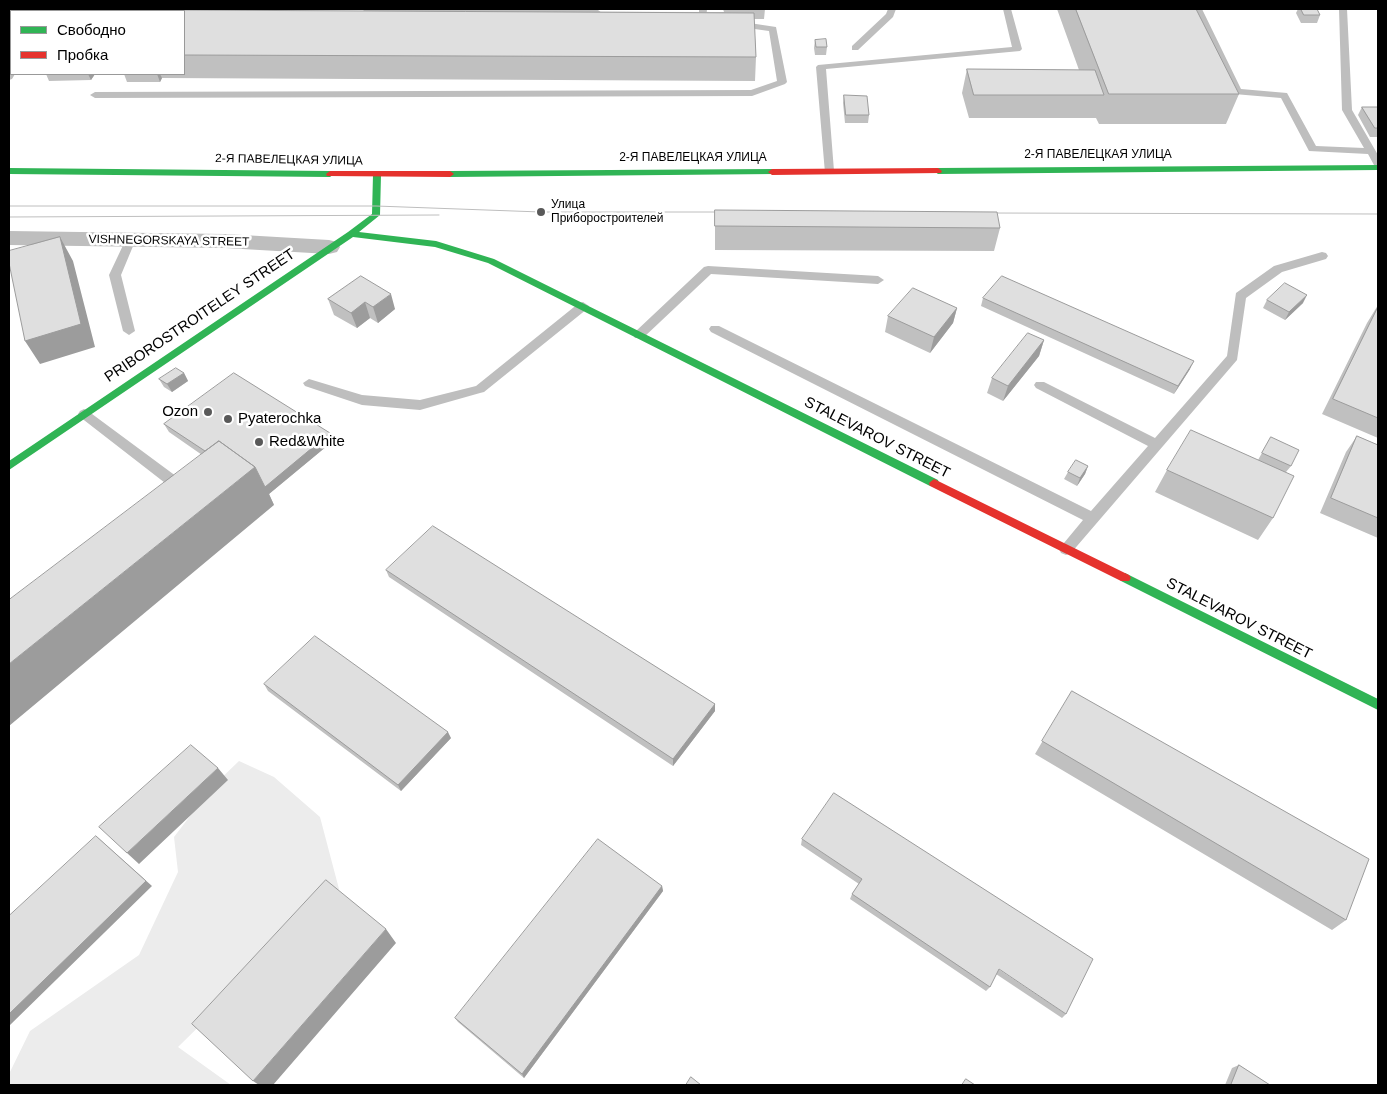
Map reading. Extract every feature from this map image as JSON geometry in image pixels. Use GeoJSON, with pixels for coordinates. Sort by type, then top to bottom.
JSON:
{"type":"FeatureCollection","features":[{"type":"Feature","properties":{"kind":"street","name":"2-Я ПАВЕЛЕЦКАЯ УЛИЦА"},"geometry":{"type":"LineString","coordinates":[[9,171],[377,175],[1378,165]]}},
{"type":"Feature","properties":{"kind":"street","name":"PRIBOROSTROITELEY STREET"},"geometry":{"type":"LineString","coordinates":[[9,466],[329,247],[351,234],[376,215],[377,175]]}},
{"type":"Feature","properties":{"kind":"street","name":"STALEVAROV STREET"},"geometry":{"type":"LineString","coordinates":[[351,234],[436,244],[491,261],[1378,705]]}},
{"type":"Feature","properties":{"kind":"street","name":"VISHNEGORSKAYA STREET"},"geometry":{"type":"LineString","coordinates":[[9,238],[225,240],[329,247]]}},
{"type":"Feature","properties":{"kind":"lane"},"geometry":{"type":"LineString","coordinates":[[684,18],[707,20],[703,9]]}},
{"type":"Feature","properties":{"kind":"lane"},"geometry":{"type":"LineString","coordinates":[[854,48],[890,15],[892,9]]}},
{"type":"Feature","properties":{"kind":"lane"},"geometry":{"type":"LineString","coordinates":[[829,171],[821,67],[1018,49],[1007,9]]}},
{"type":"Feature","properties":{"kind":"lane"},"geometry":{"type":"LineString","coordinates":[[1198,9],[1237,92],[1284,94],[1313,149],[1371,151]]}},
{"type":"Feature","properties":{"kind":"lane"},"geometry":{"type":"LineString","coordinates":[[1343,9],[1347,110],[1378,165]]}},
{"type":"Feature","properties":{"kind":"lane"},"geometry":{"type":"LineString","coordinates":[[360,11],[557,10],[606,14]]}},
{"type":"Feature","properties":{"kind":"lane"},"geometry":{"type":"LineString","coordinates":[[95,95],[752,93],[782,82],[773,29],[729,23]]}},
{"type":"Feature","properties":{"kind":"lane"},"geometry":{"type":"LineString","coordinates":[[129,331],[115,275],[131,239]]}},
{"type":"Feature","properties":{"kind":"lane"},"geometry":{"type":"LineString","coordinates":[[1066,549],[1233,357],[1240,296],[1278,268],[1322,256]]}},
{"type":"Feature","properties":{"kind":"lane"},"geometry":{"type":"LineString","coordinates":[[639,335],[708,270],[878,280]]}},
{"type":"Feature","properties":{"kind":"lane"},"geometry":{"type":"LineString","coordinates":[[309,383],[362,400],[420,405],[480,389],[583,306]]}},
{"type":"Feature","properties":{"kind":"lane"},"geometry":{"type":"LineString","coordinates":[[715,329],[1092,518]]}},
{"type":"Feature","properties":{"kind":"lane"},"geometry":{"type":"LineString","coordinates":[[1040,385],[1156,444]]}},
{"type":"Feature","properties":{"kind":"lane"},"geometry":{"type":"LineString","coordinates":[[84,414],[194,497],[186,503]]}},
{"type":"Feature","properties":{"kind":"shaded area"},"geometry":{"type":"Polygon","coordinates":[[[239,761],[274,777],[320,817],[339,889],[178,1047],[231,1085],[9,1085],[9,1074],[30,1031],[139,955],[178,872],[174,837],[213,786],[239,761]]]}},
{"type":"Feature","properties":{"kind":"building"},"geometry":{"type":"Polygon","coordinates":[[[68,9],[109,9],[108,10],[68,9]]]}},
{"type":"Feature","properties":{"kind":"building"},"geometry":{"type":"Polygon","coordinates":[[[1076,9],[1196,9],[1239,94],[1109,94],[1076,9]]]}},
{"type":"Feature","properties":{"kind":"building"},"geometry":{"type":"Polygon","coordinates":[[[1301,9],[1317,9],[1320,15],[1304,15],[1301,9]]]}},
{"type":"Feature","properties":{"kind":"building"},"geometry":{"type":"Polygon","coordinates":[[[185,10],[754,13],[756,57],[185,55],[185,10]]]}},
{"type":"Feature","properties":{"kind":"building"},"geometry":{"type":"Polygon","coordinates":[[[826,39],[827,47],[816,47],[815,40],[826,39]]]}},
{"type":"Feature","properties":{"kind":"building"},"geometry":{"type":"Polygon","coordinates":[[[967,69],[1095,70],[1104,95],[974,95],[967,69]]]}},
{"type":"Feature","properties":{"kind":"building"},"geometry":{"type":"Polygon","coordinates":[[[844,95],[867,96],[869,115],[846,115],[844,95]]]}},
{"type":"Feature","properties":{"kind":"building"},"geometry":{"type":"Polygon","coordinates":[[[1362,107],[1378,107],[1378,128],[1375,128],[1362,107]]]}},
{"type":"Feature","properties":{"kind":"building"},"geometry":{"type":"Polygon","coordinates":[[[715,210],[997,212],[1000,228],[715,226],[715,210]]]}},
{"type":"Feature","properties":{"kind":"building"},"geometry":{"type":"Polygon","coordinates":[[[60,237],[81,324],[25,341],[9,263],[9,251],[60,237]]]}},
{"type":"Feature","properties":{"kind":"building"},"geometry":{"type":"Polygon","coordinates":[[[361,276],[391,294],[373,307],[365,302],[351,313],[328,299],[361,276]]]}},
{"type":"Feature","properties":{"kind":"building"},"geometry":{"type":"Polygon","coordinates":[[[1002,276],[1194,361],[1178,386],[983,298],[1002,276]]]}},
{"type":"Feature","properties":{"kind":"building"},"geometry":{"type":"Polygon","coordinates":[[[1285,283],[1307,295],[1289,312],[1267,300],[1285,283]]]}},
{"type":"Feature","properties":{"kind":"building"},"geometry":{"type":"Polygon","coordinates":[[[913,288],[957,308],[934,337],[888,316],[913,288]]]}},
{"type":"Feature","properties":{"kind":"building"},"geometry":{"type":"Polygon","coordinates":[[[1378,307],[1378,418],[1333,399],[1378,307]]]}},
{"type":"Feature","properties":{"kind":"building"},"geometry":{"type":"Polygon","coordinates":[[[1028,333],[1044,340],[1008,386],[992,378],[1028,333]]]}},
{"type":"Feature","properties":{"kind":"building"},"geometry":{"type":"Polygon","coordinates":[[[176,368],[184,373],[167,384],[159,379],[176,368]]]}},
{"type":"Feature","properties":{"kind":"building"},"geometry":{"type":"Polygon","coordinates":[[[234,373],[330,433],[265,487],[255,467],[219,441],[205,451],[164,424],[234,373]]]}},
{"type":"Feature","properties":{"kind":"building"},"geometry":{"type":"Polygon","coordinates":[[[1191,430],[1294,476],[1273,518],[1167,470],[1191,430]]]}},
{"type":"Feature","properties":{"kind":"building"},"geometry":{"type":"Polygon","coordinates":[[[1357,436],[1378,445],[1378,518],[1331,498],[1357,436]]]}},
{"type":"Feature","properties":{"kind":"building"},"geometry":{"type":"Polygon","coordinates":[[[1271,437],[1299,450],[1291,466],[1262,453],[1271,437]]]}},
{"type":"Feature","properties":{"kind":"building"},"geometry":{"type":"Polygon","coordinates":[[[219,441],[255,467],[9,664],[9,600],[219,441]]]}},
{"type":"Feature","properties":{"kind":"building"},"geometry":{"type":"Polygon","coordinates":[[[1076,460],[1088,466],[1080,478],[1068,472],[1076,460]]]}},
{"type":"Feature","properties":{"kind":"building"},"geometry":{"type":"Polygon","coordinates":[[[433,526],[715,704],[673,759],[386,570],[433,526]]]}},
{"type":"Feature","properties":{"kind":"building"},"geometry":{"type":"Polygon","coordinates":[[[315,636],[448,732],[398,785],[264,684],[315,636]]]}},
{"type":"Feature","properties":{"kind":"building"},"geometry":{"type":"Polygon","coordinates":[[[1072,691],[1369,859],[1346,920],[1042,741],[1072,691]]]}},
{"type":"Feature","properties":{"kind":"building"},"geometry":{"type":"Polygon","coordinates":[[[191,745],[218,768],[127,853],[99,827],[191,745]]]}},
{"type":"Feature","properties":{"kind":"building"},"geometry":{"type":"Polygon","coordinates":[[[834,793],[1093,959],[1066,1014],[999,969],[990,987],[852,894],[862,879],[802,839],[834,793]]]}},
{"type":"Feature","properties":{"kind":"building"},"geometry":{"type":"Polygon","coordinates":[[[96,836],[146,881],[9,1014],[9,916],[96,836]]]}},
{"type":"Feature","properties":{"kind":"building"},"geometry":{"type":"Polygon","coordinates":[[[598,839],[662,886],[522,1074],[455,1018],[598,839]]]}},
{"type":"Feature","properties":{"kind":"building"},"geometry":{"type":"Polygon","coordinates":[[[326,880],[386,929],[253,1081],[192,1024],[326,880]]]}},
{"type":"Feature","properties":{"kind":"building"},"geometry":{"type":"Polygon","coordinates":[[[1239,1065],[1270,1085],[1231,1085],[1239,1065]]]}},
{"type":"Feature","properties":{"kind":"building"},"geometry":{"type":"Polygon","coordinates":[[[691,1077],[701,1085],[686,1085],[691,1077]]]}},
{"type":"Feature","properties":{"kind":"building"},"geometry":{"type":"Polygon","coordinates":[[[966,1079],[975,1085],[962,1085],[966,1079]]]}},
{"type":"Feature","properties":{"kind":"tram line"},"geometry":{"type":"LineString","coordinates":[[9,206],[376,206],[541,212],[728,212]]}},
{"type":"Feature","properties":{"kind":"tram line"},"geometry":{"type":"LineString","coordinates":[[983,213],[1378,214]]}},
{"type":"Feature","properties":{"kind":"tram line"},"geometry":{"type":"LineString","coordinates":[[9,217],[439,215]]}},
{"type":"Feature","properties":{"kind":"traffic: fast"},"geometry":{"type":"LineString","coordinates":[[938,171],[1378,167]]}},
{"type":"Feature","properties":{"kind":"traffic: fast"},"geometry":{"type":"LineString","coordinates":[[9,171],[330,174]]}},
{"type":"Feature","properties":{"kind":"traffic: fast"},"geometry":{"type":"LineString","coordinates":[[450,174],[772,172]]}},
{"type":"Feature","properties":{"kind":"traffic: fast"},"geometry":{"type":"LineString","coordinates":[[9,466],[351,234],[376,215],[377,175]]}},
{"type":"Feature","properties":{"kind":"traffic: fast"},"geometry":{"type":"LineString","coordinates":[[351,234],[436,244],[491,261],[934,483]]}},
{"type":"Feature","properties":{"kind":"traffic: fast"},"geometry":{"type":"LineString","coordinates":[[1125,578],[1378,705]]}},
{"type":"Feature","properties":{"kind":"traffic: jam"},"geometry":{"type":"LineString","coordinates":[[772,172],[938,171]]}},
{"type":"Feature","properties":{"kind":"traffic: jam"},"geometry":{"type":"LineString","coordinates":[[330,174],[450,174]]}},
{"type":"Feature","properties":{"kind":"traffic: jam"},"geometry":{"type":"LineString","coordinates":[[934,483],[1125,578]]}},
{"type":"Feature","properties":{"kind":"place","name":"Улица Приборостроителей"},"geometry":{"type":"Point","coordinates":[541,212]}},
{"type":"Feature","properties":{"kind":"place","name":"Ozon"},"geometry":{"type":"Point","coordinates":[208,412]}},
{"type":"Feature","properties":{"kind":"place","name":"Pyaterochka"},"geometry":{"type":"Point","coordinates":[228,419]}},
{"type":"Feature","properties":{"kind":"place","name":"Red&White"},"geometry":{"type":"Point","coordinates":[259,442]}}]}
